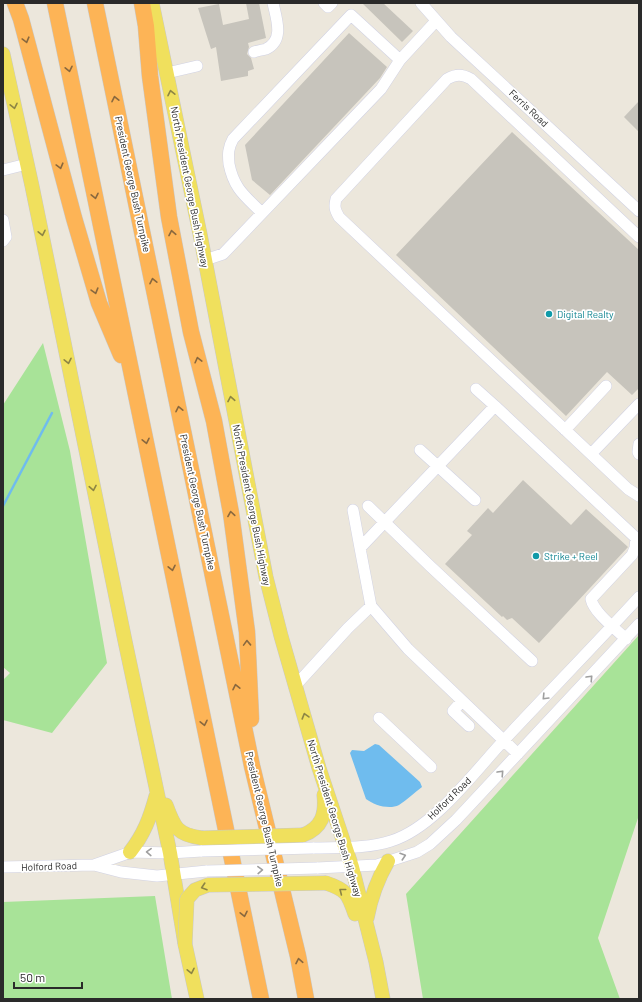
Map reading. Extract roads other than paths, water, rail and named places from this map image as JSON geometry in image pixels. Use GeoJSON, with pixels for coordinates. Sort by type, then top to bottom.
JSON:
{"type":"FeatureCollection","features":[{"type":"Feature","properties":{"kind":"highway"},"geometry":{"type":"LineString","coordinates":[[15,3],[21,19],[74,218],[99,303],[135,389]]}},
{"type":"Feature","properties":{"kind":"highway"},"geometry":{"type":"LineString","coordinates":[[55,3],[261,999]]}},
{"type":"Feature","properties":{"kind":"highway","name":"President George Bush Turnpike"},"geometry":{"type":"LineString","coordinates":[[95,3],[252,766],[298,956],[306,999]]}},
{"type":"Feature","properties":{"kind":"highway"},"geometry":{"type":"LineString","coordinates":[[142,3],[146,26],[150,76],[170,217],[191,332],[214,421],[231,513],[247,632],[252,766]]}},
{"type":"Feature","properties":{"kind":"main road","name":"North President George Bush Highway"},"geometry":{"type":"LineString","coordinates":[[152,3],[205,260],[266,577],[322,775],[352,867],[376,962],[383,999]]}},
{"type":"Feature","properties":{"kind":"main road"},"geometry":{"type":"LineString","coordinates":[[3,54],[170,853],[185,944],[197,999]]}},
{"type":"Feature","properties":{"kind":"main road"},"geometry":{"type":"LineString","coordinates":[[152,770],[172,821],[179,831],[202,844],[303,835],[311,832],[324,815],[325,806],[322,775]]}},
{"type":"Feature","properties":{"kind":"main road"},"geometry":{"type":"LineString","coordinates":[[130,852],[140,838],[149,820],[157,794]]}},
{"type":"Feature","properties":{"kind":"main road"},"geometry":{"type":"LineString","coordinates":[[366,922],[370,900],[388,861]]}},
{"type":"Feature","properties":{"kind":"main road"},"geometry":{"type":"LineString","coordinates":[[185,944],[188,899],[195,890],[208,885],[326,883],[341,888],[350,898],[364,943],[376,962]]}},
{"type":"Feature","properties":{"kind":"street"},"geometry":{"type":"LineString","coordinates":[[254,52],[267,49],[276,40],[279,27],[273,3]]}},
{"type":"Feature","properties":{"kind":"street"},"geometry":{"type":"LineString","coordinates":[[324,3],[328,7],[332,3]]}},
{"type":"Feature","properties":{"kind":"street","name":"Ferris Road"},"geometry":{"type":"LineString","coordinates":[[421,3],[451,37],[639,211]]}},
{"type":"Feature","properties":{"kind":"street"},"geometry":{"type":"LineString","coordinates":[[262,213],[240,191],[233,181],[228,156],[228,147],[233,140],[351,15],[400,60]]}},
{"type":"Feature","properties":{"kind":"street"},"geometry":{"type":"LineString","coordinates":[[205,260],[224,254],[381,89],[400,60],[436,21]]}},
{"type":"Feature","properties":{"kind":"street"},"geometry":{"type":"LineString","coordinates":[[167,73],[197,66]]}},
{"type":"Feature","properties":{"kind":"street"},"geometry":{"type":"LineString","coordinates":[[639,237],[471,79],[459,75],[447,79],[336,199],[335,210],[339,217],[628,489],[639,496]]}},
{"type":"Feature","properties":{"kind":"street"},"geometry":{"type":"LineString","coordinates":[[3,170],[27,164]]}},
{"type":"Feature","properties":{"kind":"street"},"geometry":{"type":"LineString","coordinates":[[3,220],[6,237],[3,241]]}},
{"type":"Feature","properties":{"kind":"street"},"geometry":{"type":"LineString","coordinates":[[565,430],[606,386]]}},
{"type":"Feature","properties":{"kind":"street"},"geometry":{"type":"LineString","coordinates":[[476,389],[636,538],[636,548],[632,555],[591,599],[592,604],[626,639]]}},
{"type":"Feature","properties":{"kind":"street"},"geometry":{"type":"LineString","coordinates":[[591,454],[639,404]]}},
{"type":"Feature","properties":{"kind":"street"},"geometry":{"type":"LineString","coordinates":[[360,548],[495,406]]}},
{"type":"Feature","properties":{"kind":"street"},"geometry":{"type":"LineString","coordinates":[[639,444],[639,454]]}},
{"type":"Feature","properties":{"kind":"street"},"geometry":{"type":"LineString","coordinates":[[420,450],[475,500]]}},
{"type":"Feature","properties":{"kind":"street"},"geometry":{"type":"LineString","coordinates":[[368,506],[532,662]]}},
{"type":"Feature","properties":{"kind":"street"},"geometry":{"type":"LineString","coordinates":[[353,510],[371,606],[408,649],[518,754]]}},
{"type":"Feature","properties":{"kind":"street","name":"Holford Road"},"geometry":{"type":"LineString","coordinates":[[94,865],[130,852],[170,853],[202,844],[313,848],[345,847],[392,841],[410,833],[433,816],[459,791],[504,740],[639,597]]}},
{"type":"Feature","properties":{"kind":"street"},"geometry":{"type":"LineString","coordinates":[[296,685],[348,628],[371,606]]}},
{"type":"Feature","properties":{"kind":"street","name":"Holford Road"},"geometry":{"type":"LineString","coordinates":[[3,867],[94,865],[121,872],[157,876],[206,871],[377,865],[417,852],[430,844],[456,820],[639,624]]}},
{"type":"Feature","properties":{"kind":"street"},"geometry":{"type":"LineString","coordinates":[[462,701],[453,711],[469,726]]}},
{"type":"Feature","properties":{"kind":"street"},"geometry":{"type":"LineString","coordinates":[[379,718],[431,768]]}},
{"type":"Feature","properties":{"kind":"water"},"geometry":{"type":"Polygon","coordinates":[[[375,744],[379,745],[420,782],[422,787],[399,805],[386,807],[366,799],[350,753],[352,750],[364,751],[375,744]]]}},
{"type":"Feature","properties":{"kind":"waterway"},"geometry":{"type":"LineString","coordinates":[[3,506],[52,413]]}},
{"type":"Feature","properties":{"kind":"place","name":"Digital Realty"},"geometry":{"type":"Point","coordinates":[549,314]}},
{"type":"Feature","properties":{"kind":"place","name":"Strike + Reel"},"geometry":{"type":"Point","coordinates":[536,556]}}]}
